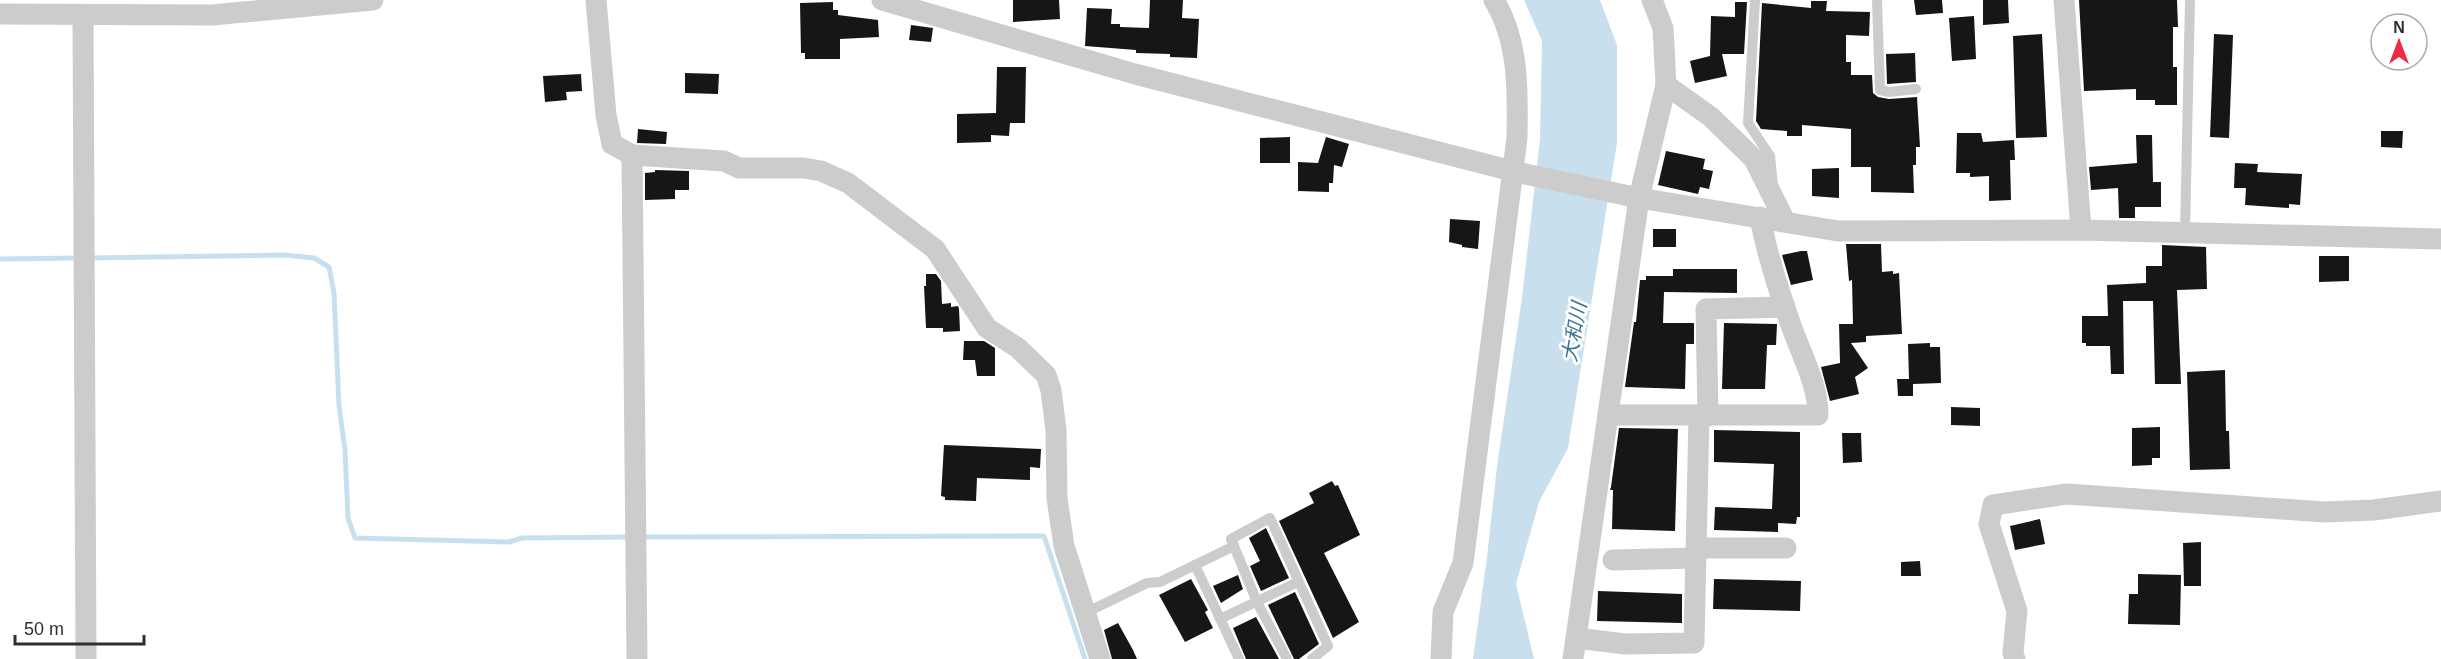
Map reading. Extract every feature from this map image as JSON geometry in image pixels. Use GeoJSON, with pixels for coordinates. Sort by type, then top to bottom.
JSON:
{"type":"FeatureCollection","features":[{"type":"Feature","properties":{"kind":"street"},"geometry":{"type":"LineString","coordinates":[[0,14],[212,15],[372,0]]}},
{"type":"Feature","properties":{"kind":"street"},"geometry":{"type":"LineString","coordinates":[[596,0],[606,116],[612,144],[632,155],[724,161],[739,168],[804,168],[821,171],[848,183],[935,249],[987,328],[1018,348],[1046,375],[1051,390],[1056,430],[1057,498],[1064,546],[1100,659]]}},
{"type":"Feature","properties":{"kind":"street"},"geometry":{"type":"LineString","coordinates":[[882,0],[1135,74],[1516,172],[1633,196],[1838,231],[2081,230],[2441,239]]}},
{"type":"Feature","properties":{"kind":"street"},"geometry":{"type":"LineString","coordinates":[[1441,659],[1443,612],[1463,562],[1516,172],[1518,82],[1508,34],[1494,0]]}},
{"type":"Feature","properties":{"kind":"street"},"geometry":{"type":"LineString","coordinates":[[1573,659],[1608,415],[1633,196],[1666,85],[1663,28],[1653,0]]}},
{"type":"Feature","properties":{"kind":"street"},"geometry":{"type":"LineString","coordinates":[[2064,0],[2081,230]]}},
{"type":"Feature","properties":{"kind":"street"},"geometry":{"type":"LineString","coordinates":[[83,15],[86,659]]}},
{"type":"Feature","properties":{"kind":"street"},"geometry":{"type":"LineString","coordinates":[[1666,85],[1711,117],[1754,159],[1785,221]]}},
{"type":"Feature","properties":{"kind":"street"},"geometry":{"type":"LineString","coordinates":[[632,155],[637,659]]}},
{"type":"Feature","properties":{"kind":"street"},"geometry":{"type":"LineString","coordinates":[[1608,415],[1818,415],[1818,398],[1785,308],[1765,245],[1760,217]]}},
{"type":"Feature","properties":{"kind":"street"},"geometry":{"type":"LineString","coordinates":[[1576,638],[1625,644],[1694,643],[1696,553],[1704,416],[1706,309],[1785,308]]}},
{"type":"Feature","properties":{"kind":"street"},"geometry":{"type":"LineString","coordinates":[[2015,659],[2013,653],[2017,611],[1989,524],[1994,505],[2067,494],[2324,512],[2374,510],[2441,501]]}},
{"type":"Feature","properties":{"kind":"street"},"geometry":{"type":"LineString","coordinates":[[1613,560],[1785,548]]}},
{"type":"Feature","properties":{"kind":"lane"},"geometry":{"type":"LineString","coordinates":[[1755,0],[1748,123],[1770,156],[1775,202]]}},
{"type":"Feature","properties":{"kind":"lane"},"geometry":{"type":"LineString","coordinates":[[1877,0],[1880,90],[1889,92],[1916,89]]}},
{"type":"Feature","properties":{"kind":"lane"},"geometry":{"type":"LineString","coordinates":[[2185,232],[2190,0]]}},
{"type":"Feature","properties":{"kind":"lane"},"geometry":{"type":"LineString","coordinates":[[1287,659],[1257,602],[1231,539],[1270,518],[1328,646],[1312,659]]}},
{"type":"Feature","properties":{"kind":"lane"},"geometry":{"type":"LineString","coordinates":[[1085,614],[1147,583],[1160,582],[1234,546]]}},
{"type":"Feature","properties":{"kind":"lane"},"geometry":{"type":"LineString","coordinates":[[1195,565],[1239,659]]}},
{"type":"Feature","properties":{"kind":"lane"},"geometry":{"type":"LineString","coordinates":[[1220,619],[1298,582]]}},
{"type":"Feature","properties":{"kind":"water","name":"大和川"},"geometry":{"type":"Polygon","coordinates":[[[1524,0],[1600,0],[1617,45],[1617,143],[1568,448],[1539,502],[1516,584],[1534,659],[1473,659],[1497,466],[1522,298],[1540,139],[1542,41],[1524,0]]]}},
{"type":"Feature","properties":{"kind":"building"},"geometry":{"type":"Polygon","coordinates":[[[1013,0],[1059,0],[1060,19],[1013,22],[1013,0]]]}},
{"type":"Feature","properties":{"kind":"building"},"geometry":{"type":"Polygon","coordinates":[[[1150,0],[1183,0],[1182,18],[1199,19],[1197,58],[1170,57],[1170,54],[1136,53],[1136,50],[1085,46],[1087,8],[1112,9],[1111,24],[1120,24],[1120,27],[1149,28],[1150,0]]]}},
{"type":"Feature","properties":{"kind":"building"},"geometry":{"type":"Polygon","coordinates":[[[1914,0],[1942,0],[1943,13],[1916,15],[1914,0]]]}},
{"type":"Feature","properties":{"kind":"building"},"geometry":{"type":"Polygon","coordinates":[[[1983,0],[2008,0],[2009,23],[1983,25],[1983,0]]]}},
{"type":"Feature","properties":{"kind":"building"},"geometry":{"type":"Polygon","coordinates":[[[2079,0],[2177,0],[2178,27],[2173,27],[2173,67],[2177,67],[2177,105],[2155,105],[2155,100],[2136,100],[2136,89],[2084,91],[2079,0]]]}},
{"type":"Feature","properties":{"kind":"building"},"geometry":{"type":"Polygon","coordinates":[[[1811,1],[1827,1],[1826,11],[1870,12],[1869,36],[1846,35],[1846,62],[1851,62],[1851,75],[1872,75],[1873,93],[1878,97],[1889,99],[1917,97],[1920,147],[1916,147],[1916,165],[1913,165],[1914,193],[1871,192],[1871,167],[1851,167],[1851,129],[1802,125],[1802,136],[1787,136],[1787,131],[1761,129],[1756,121],[1762,3],[1811,8],[1811,1]]]}},
{"type":"Feature","properties":{"kind":"building"},"geometry":{"type":"Polygon","coordinates":[[[833,2],[833,10],[838,10],[838,15],[878,20],[879,37],[840,39],[840,59],[805,59],[805,53],[801,53],[800,3],[833,2]]]}},
{"type":"Feature","properties":{"kind":"building"},"geometry":{"type":"Polygon","coordinates":[[[1735,2],[1747,2],[1744,54],[1722,54],[1727,76],[1695,83],[1690,61],[1710,56],[1711,16],[1735,17],[1735,2]]]}},
{"type":"Feature","properties":{"kind":"building"},"geometry":{"type":"Polygon","coordinates":[[[1974,16],[1976,59],[1952,61],[1949,18],[1974,16]]]}},
{"type":"Feature","properties":{"kind":"building"},"geometry":{"type":"Polygon","coordinates":[[[911,25],[933,28],[931,42],[909,40],[911,25]]]}},
{"type":"Feature","properties":{"kind":"building"},"geometry":{"type":"Polygon","coordinates":[[[2042,34],[2047,137],[2016,138],[2013,36],[2042,34]]]}},
{"type":"Feature","properties":{"kind":"building"},"geometry":{"type":"Polygon","coordinates":[[[2214,34],[2233,35],[2229,138],[2210,137],[2214,34]]]}},
{"type":"Feature","properties":{"kind":"building"},"geometry":{"type":"Polygon","coordinates":[[[1915,53],[1916,82],[1887,84],[1886,54],[1915,53]]]}},
{"type":"Feature","properties":{"kind":"building"},"geometry":{"type":"Polygon","coordinates":[[[997,67],[1026,67],[1025,123],[1010,123],[1009,136],[991,135],[991,142],[957,143],[957,114],[996,113],[997,67]]]}},
{"type":"Feature","properties":{"kind":"building"},"geometry":{"type":"Polygon","coordinates":[[[685,73],[719,74],[718,94],[685,93],[685,73]]]}},
{"type":"Feature","properties":{"kind":"building"},"geometry":{"type":"Polygon","coordinates":[[[581,74],[582,91],[566,92],[567,100],[545,102],[543,76],[581,74]]]}},
{"type":"Feature","properties":{"kind":"building"},"geometry":{"type":"Polygon","coordinates":[[[638,129],[667,132],[666,144],[637,143],[638,129]]]}},
{"type":"Feature","properties":{"kind":"building"},"geometry":{"type":"Polygon","coordinates":[[[2381,131],[2403,131],[2402,148],[2381,147],[2381,131]]]}},
{"type":"Feature","properties":{"kind":"building"},"geometry":{"type":"Polygon","coordinates":[[[1957,133],[1981,133],[1983,142],[2014,140],[2015,160],[2010,160],[2011,200],[1989,201],[1989,176],[1970,177],[1970,173],[1956,173],[1957,133]]]}},
{"type":"Feature","properties":{"kind":"building"},"geometry":{"type":"Polygon","coordinates":[[[2136,135],[2152,135],[2153,182],[2161,182],[2161,207],[2135,207],[2135,218],[2119,218],[2118,188],[2091,190],[2089,167],[2137,163],[2136,135]]]}},
{"type":"Feature","properties":{"kind":"building"},"geometry":{"type":"Polygon","coordinates":[[[1290,137],[1290,163],[1260,163],[1260,138],[1290,137]]]}},
{"type":"Feature","properties":{"kind":"building"},"geometry":{"type":"Polygon","coordinates":[[[1326,137],[1349,144],[1342,167],[1334,165],[1333,183],[1329,183],[1329,192],[1298,191],[1298,162],[1318,163],[1326,137]]]}},
{"type":"Feature","properties":{"kind":"building"},"geometry":{"type":"Polygon","coordinates":[[[1666,151],[1705,159],[1703,169],[1713,171],[1709,189],[1700,187],[1698,194],[1658,185],[1666,151]]]}},
{"type":"Feature","properties":{"kind":"building"},"geometry":{"type":"Polygon","coordinates":[[[2235,163],[2258,164],[2257,172],[2302,174],[2300,205],[2289,204],[2289,208],[2245,205],[2246,188],[2234,188],[2235,163]]]}},
{"type":"Feature","properties":{"kind":"building"},"geometry":{"type":"Polygon","coordinates":[[[1839,168],[1839,198],[1812,196],[1812,169],[1839,168]]]}},
{"type":"Feature","properties":{"kind":"building"},"geometry":{"type":"Polygon","coordinates":[[[655,170],[689,171],[689,190],[675,190],[675,199],[645,200],[645,173],[655,172],[655,170]]]}},
{"type":"Feature","properties":{"kind":"building"},"geometry":{"type":"Polygon","coordinates":[[[1450,219],[1480,221],[1478,249],[1462,247],[1462,245],[1449,242],[1450,219]]]}},
{"type":"Feature","properties":{"kind":"building"},"geometry":{"type":"Polygon","coordinates":[[[1653,229],[1676,229],[1676,247],[1653,247],[1653,229]]]}},
{"type":"Feature","properties":{"kind":"building"},"geometry":{"type":"Polygon","coordinates":[[[1846,244],[1881,244],[1882,272],[1899,273],[1902,334],[1866,336],[1866,342],[1851,343],[1868,368],[1855,377],[1859,394],[1830,401],[1821,367],[1840,363],[1839,324],[1853,324],[1852,280],[1849,281],[1846,244]]]}},
{"type":"Feature","properties":{"kind":"building"},"geometry":{"type":"Polygon","coordinates":[[[2162,245],[2206,247],[2207,289],[2177,290],[2181,384],[2155,384],[2153,301],[2123,301],[2124,374],[2111,374],[2110,346],[2086,346],[2086,343],[2082,343],[2082,316],[2108,316],[2107,285],[2146,283],[2146,266],[2162,266],[2162,245]]]}},
{"type":"Feature","properties":{"kind":"building"},"geometry":{"type":"Polygon","coordinates":[[[1807,251],[1813,280],[1791,285],[1782,255],[1807,251]]]}},
{"type":"Feature","properties":{"kind":"building"},"geometry":{"type":"Polygon","coordinates":[[[2319,256],[2349,256],[2349,281],[2319,282],[2319,256]]]}},
{"type":"Feature","properties":{"kind":"building"},"geometry":{"type":"Polygon","coordinates":[[[1673,269],[1737,269],[1737,293],[1664,292],[1663,323],[1694,323],[1694,344],[1686,344],[1685,389],[1625,387],[1634,322],[1636,322],[1640,280],[1646,280],[1646,276],[1673,276],[1673,269]]]}},
{"type":"Feature","properties":{"kind":"building"},"geometry":{"type":"Polygon","coordinates":[[[926,274],[936,274],[941,281],[942,304],[951,303],[951,307],[958,306],[960,331],[943,332],[943,328],[926,328],[924,286],[926,286],[926,274]]]}},
{"type":"Feature","properties":{"kind":"building"},"geometry":{"type":"Polygon","coordinates":[[[1724,323],[1777,324],[1776,345],[1767,345],[1765,389],[1722,389],[1724,323]]]}},
{"type":"Feature","properties":{"kind":"building"},"geometry":{"type":"Polygon","coordinates":[[[964,341],[984,341],[995,348],[995,376],[977,376],[975,360],[963,360],[964,341]]]}},
{"type":"Feature","properties":{"kind":"building"},"geometry":{"type":"Polygon","coordinates":[[[1930,343],[1930,347],[1940,347],[1941,383],[1913,384],[1913,396],[1898,396],[1897,379],[1909,379],[1908,344],[1930,343]]]}},
{"type":"Feature","properties":{"kind":"building"},"geometry":{"type":"Polygon","coordinates":[[[2225,370],[2226,431],[2229,431],[2230,469],[2190,470],[2187,372],[2225,370]]]}},
{"type":"Feature","properties":{"kind":"building"},"geometry":{"type":"Polygon","coordinates":[[[1951,407],[1980,408],[1980,426],[1951,425],[1951,407]]]}},
{"type":"Feature","properties":{"kind":"building"},"geometry":{"type":"Polygon","coordinates":[[[2160,427],[2160,458],[2152,458],[2152,465],[2132,466],[2132,428],[2160,427]]]}},
{"type":"Feature","properties":{"kind":"building"},"geometry":{"type":"Polygon","coordinates":[[[1619,428],[1678,429],[1675,531],[1612,529],[1613,490],[1610,490],[1619,428]]]}},
{"type":"Feature","properties":{"kind":"building"},"geometry":{"type":"Polygon","coordinates":[[[1714,430],[1800,432],[1800,517],[1797,517],[1796,524],[1778,523],[1778,532],[1714,530],[1715,507],[1772,509],[1774,464],[1714,462],[1714,430]]]}},
{"type":"Feature","properties":{"kind":"building"},"geometry":{"type":"Polygon","coordinates":[[[1842,433],[1861,433],[1862,462],[1843,463],[1842,433]]]}},
{"type":"Feature","properties":{"kind":"building"},"geometry":{"type":"Polygon","coordinates":[[[944,445],[1041,449],[1040,468],[1030,467],[1030,480],[977,478],[976,501],[945,500],[945,497],[941,496],[944,445]]]}},
{"type":"Feature","properties":{"kind":"building"},"geometry":{"type":"Polygon","coordinates":[[[1332,481],[1335,486],[1338,485],[1360,535],[1324,553],[1359,622],[1333,638],[1279,521],[1314,503],[1309,493],[1332,481]]]}},
{"type":"Feature","properties":{"kind":"building"},"geometry":{"type":"Polygon","coordinates":[[[2040,519],[2045,544],[2015,550],[2010,526],[2040,519]]]}},
{"type":"Feature","properties":{"kind":"building"},"geometry":{"type":"Polygon","coordinates":[[[1266,528],[1289,578],[1261,591],[1250,566],[1260,561],[1249,538],[1266,528]]]}},
{"type":"Feature","properties":{"kind":"building"},"geometry":{"type":"Polygon","coordinates":[[[2201,542],[2201,586],[2184,586],[2183,543],[2201,542]]]}},
{"type":"Feature","properties":{"kind":"building"},"geometry":{"type":"Polygon","coordinates":[[[1920,561],[1921,576],[1901,576],[1901,562],[1920,561]]]}},
{"type":"Feature","properties":{"kind":"building"},"geometry":{"type":"Polygon","coordinates":[[[2138,574],[2181,575],[2180,625],[2128,624],[2129,594],[2138,594],[2138,574]]]}},
{"type":"Feature","properties":{"kind":"building"},"geometry":{"type":"Polygon","coordinates":[[[1238,575],[1243,589],[1221,603],[1213,586],[1238,575]]]}},
{"type":"Feature","properties":{"kind":"building"},"geometry":{"type":"Polygon","coordinates":[[[1191,579],[1208,610],[1205,612],[1213,628],[1185,642],[1159,595],[1191,579]]]}},
{"type":"Feature","properties":{"kind":"building"},"geometry":{"type":"Polygon","coordinates":[[[1714,579],[1801,581],[1800,611],[1713,609],[1714,579]]]}},
{"type":"Feature","properties":{"kind":"building"},"geometry":{"type":"Polygon","coordinates":[[[1598,591],[1682,594],[1682,623],[1597,621],[1598,591]]]}},
{"type":"Feature","properties":{"kind":"building"},"geometry":{"type":"Polygon","coordinates":[[[1295,592],[1319,644],[1299,659],[1294,659],[1268,605],[1295,592]]]}},
{"type":"Feature","properties":{"kind":"building"},"geometry":{"type":"Polygon","coordinates":[[[1256,617],[1279,659],[1246,659],[1233,628],[1256,617]]]}},
{"type":"Feature","properties":{"kind":"building"},"geometry":{"type":"Polygon","coordinates":[[[1118,623],[1137,659],[1112,659],[1104,630],[1118,623]]]}},
{"type":"Feature","properties":{"kind":"waterway"},"geometry":{"type":"LineString","coordinates":[[88,258],[285,255],[314,258],[329,267],[334,293],[339,406],[345,450],[348,518],[355,538],[509,542],[522,538],[632,537]]}},
{"type":"Feature","properties":{"kind":"waterway"},"geometry":{"type":"LineString","coordinates":[[0,259],[79,258]]}},
{"type":"Feature","properties":{"kind":"waterway"},"geometry":{"type":"LineString","coordinates":[[642,537],[1044,536],[1085,659]]}}]}
